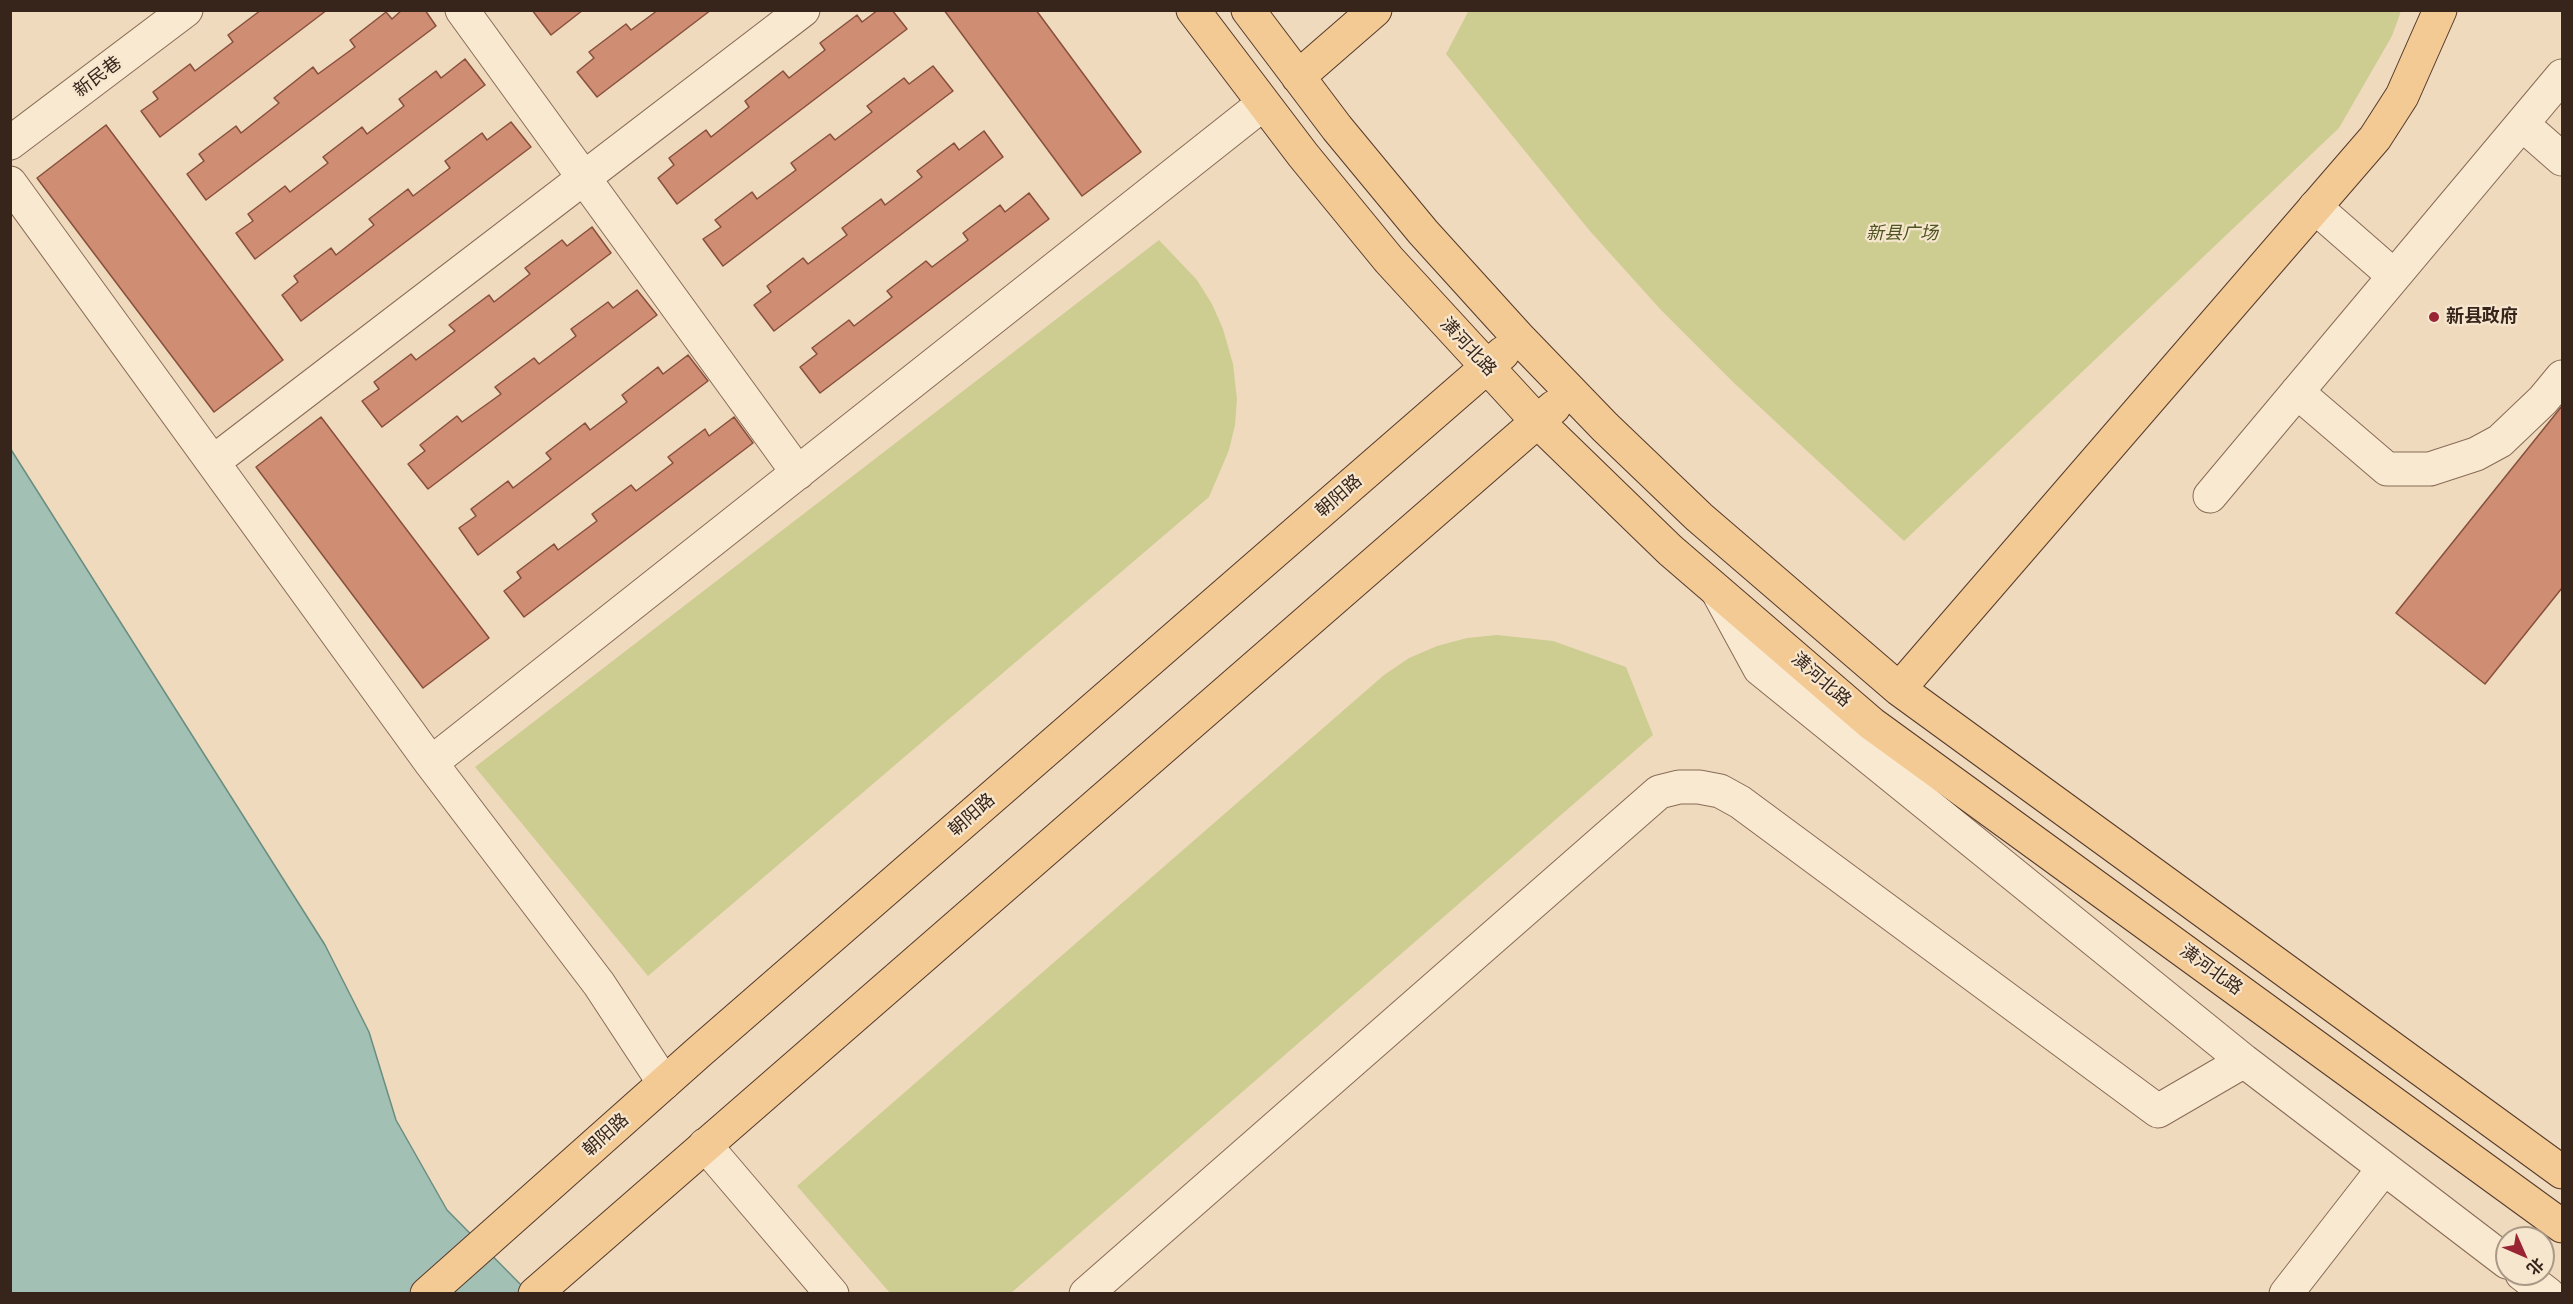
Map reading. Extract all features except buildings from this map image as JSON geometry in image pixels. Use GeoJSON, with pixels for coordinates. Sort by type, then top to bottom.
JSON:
{"type":"FeatureCollection","features":[{"type":"Feature","properties":{"kind":"main road","name":"潢河北路"},"geometry":{"type":"LineString","coordinates":[[1193,10],[1263,104],[1389,260],[1538,422],[1670,550],[1872,724],[2562,1226]]}},
{"type":"Feature","properties":{"kind":"main road"},"geometry":{"type":"LineString","coordinates":[[1248,10],[1298,77],[1423,232],[1571,392],[1699,517],[1899,689],[2562,1172]]}},
{"type":"Feature","properties":{"kind":"main road"},"geometry":{"type":"LineString","coordinates":[[1298,77],[1375,10]]}},
{"type":"Feature","properties":{"kind":"main road"},"geometry":{"type":"LineString","coordinates":[[1899,689],[2375,138],[2424,51],[2440,10]]}},
{"type":"Feature","properties":{"kind":"main road","name":"朝阳路"},"geometry":{"type":"LineString","coordinates":[[427,1293],[664,1083],[1520,339]]}},
{"type":"Feature","properties":{"kind":"main road"},"geometry":{"type":"LineString","coordinates":[[535,1293],[1571,392]]}},
{"type":"Feature","properties":{"kind":"street","name":"新民巷"},"geometry":{"type":"LineString","coordinates":[[10,143],[186,10]]}},
{"type":"Feature","properties":{"kind":"street"},"geometry":{"type":"LineString","coordinates":[[462,10],[798,473]]}},
{"type":"Feature","properties":{"kind":"street"},"geometry":{"type":"LineString","coordinates":[[213,462],[803,10]]}},
{"type":"Feature","properties":{"kind":"street"},"geometry":{"type":"LineString","coordinates":[[2210,496],[2562,76]]}},
{"type":"Feature","properties":{"kind":"street"},"geometry":{"type":"LineString","coordinates":[[431,763],[1263,104]]}},
{"type":"Feature","properties":{"kind":"street"},"geometry":{"type":"LineString","coordinates":[[2522,124],[2562,159]]}},
{"type":"Feature","properties":{"kind":"street"},"geometry":{"type":"LineString","coordinates":[[10,183],[431,763],[600,984],[664,1083]]}},
{"type":"Feature","properties":{"kind":"street"},"geometry":{"type":"LineString","coordinates":[[2315,207],[2394,276]]}},
{"type":"Feature","properties":{"kind":"street"},"geometry":{"type":"LineString","coordinates":[[2297,392],[2387,469],[2430,469],[2476,454],[2499,441],[2543,400],[2562,377]]}},
{"type":"Feature","properties":{"kind":"street"},"geometry":{"type":"LineString","coordinates":[[1717,591],[1760,669],[2244,1061],[2495,1253]]}},
{"type":"Feature","properties":{"kind":"street"},"geometry":{"type":"LineString","coordinates":[[1086,1293],[1659,792],[1679,787],[1699,787],[1720,791],[1740,802],[2158,1111],[2244,1061]]}},
{"type":"Feature","properties":{"kind":"street"},"geometry":{"type":"LineString","coordinates":[[705,1145],[832,1293]]}},
{"type":"Feature","properties":{"kind":"street"},"geometry":{"type":"LineString","coordinates":[[2286,1293],[2384,1168]]}},
{"type":"Feature","properties":{"kind":"green space","name":"新县广场"},"geometry":{"type":"Polygon","coordinates":[[[1469,10],[2401,11],[2392,36],[2339,128],[1904,541],[1735,384],[1660,309],[1589,230],[1446,54],[1469,10]]]}},
{"type":"Feature","properties":{"kind":"green space"},"geometry":{"type":"Polygon","coordinates":[[[1159,240],[1197,280],[1212,304],[1223,329],[1233,364],[1237,399],[1235,425],[1229,450],[1209,497],[648,976],[475,767],[1159,240]]]}},
{"type":"Feature","properties":{"kind":"green space"},"geometry":{"type":"Polygon","coordinates":[[[1497,635],[1553,641],[1626,667],[1653,735],[1011,1293],[890,1293],[797,1186],[1384,675],[1409,658],[1437,646],[1467,638],[1497,635]]]}},
{"type":"Feature","properties":{"kind":"shaded area"},"geometry":{"type":"Polygon","coordinates":[[[10,448],[325,945],[369,1032],[396,1120],[447,1210],[529,1293],[11,1293],[10,448]]]}},
{"type":"Feature","properties":{"kind":"place","name":"新县政府"},"geometry":{"type":"Point","coordinates":[2434,317]}}]}
